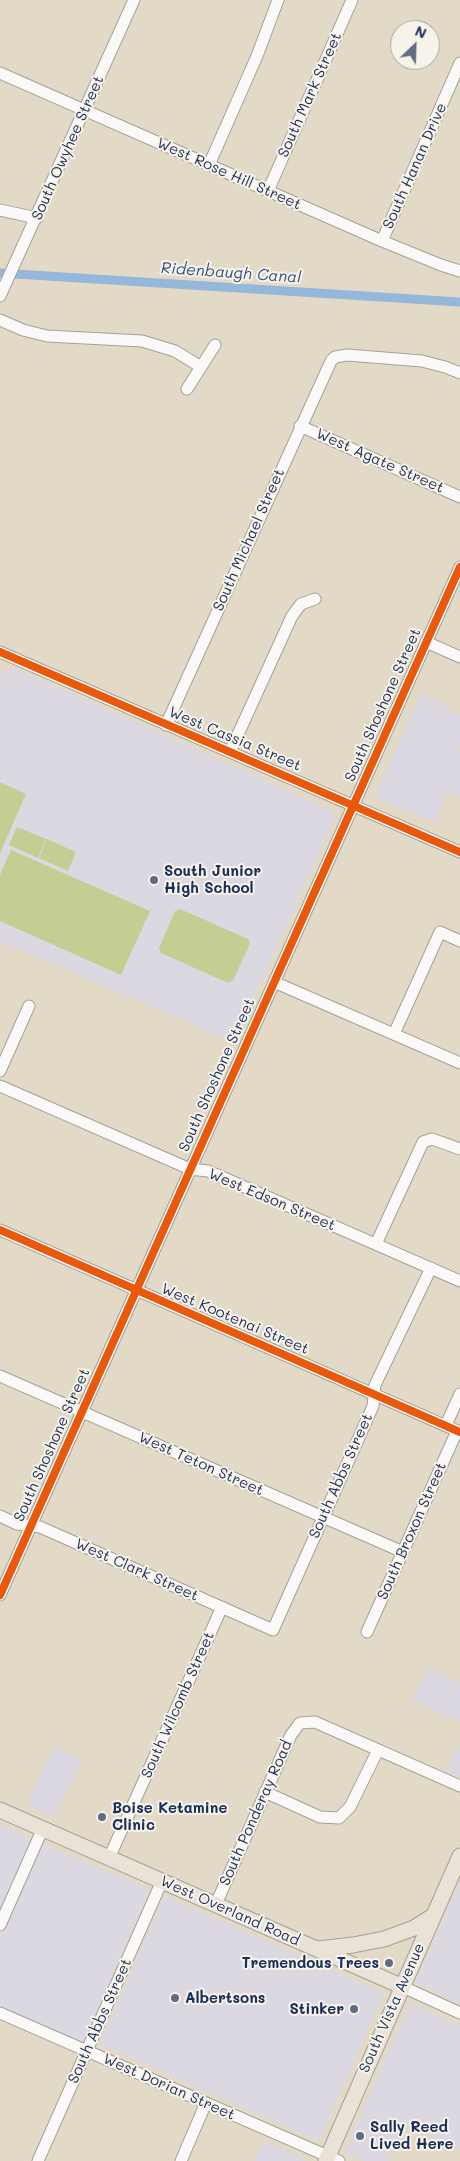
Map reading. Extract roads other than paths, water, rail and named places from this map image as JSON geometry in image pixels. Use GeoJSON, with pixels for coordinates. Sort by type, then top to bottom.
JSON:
{"type":"FeatureCollection","features":[{"type":"Feature","properties":{"kind":"main road","name":"West Overland Road"},"geometry":{"type":"LineString","coordinates":[[0,1810],[401,1986]]}},
{"type":"Feature","properties":{"kind":"main road","name":"South Vista Avenue"},"geometry":{"type":"LineString","coordinates":[[331,2159],[401,1986],[460,1856]]}},
{"type":"Feature","properties":{"kind":"main road"},"geometry":{"type":"LineString","coordinates":[[318,1949],[353,1946],[384,1939],[414,1928],[433,1916]]}},
{"type":"Feature","properties":{"kind":"street","name":"South Owyhee Street"},"geometry":{"type":"LineString","coordinates":[[0,296],[37,218],[134,0]]}},
{"type":"Feature","properties":{"kind":"street"},"geometry":{"type":"LineString","coordinates":[[209,165],[257,56],[278,0]]}},
{"type":"Feature","properties":{"kind":"street","name":"South Mark Street"},"geometry":{"type":"LineString","coordinates":[[268,191],[352,0]]}},
{"type":"Feature","properties":{"kind":"street","name":"South Hanan Drive"},"geometry":{"type":"LineString","coordinates":[[382,241],[460,63]]}},
{"type":"Feature","properties":{"kind":"street","name":"West Rose Hill Street"},"geometry":{"type":"LineString","coordinates":[[0,73],[382,241],[442,265],[460,270]]}},
{"type":"Feature","properties":{"kind":"street"},"geometry":{"type":"LineString","coordinates":[[0,210],[37,218]]}},
{"type":"Feature","properties":{"kind":"street"},"geometry":{"type":"LineString","coordinates":[[0,320],[23,330],[47,336],[142,341],[175,351],[201,368]]}},
{"type":"Feature","properties":{"kind":"street"},"geometry":{"type":"LineString","coordinates":[[187,390],[215,346]]}},
{"type":"Feature","properties":{"kind":"street","name":"South Michael Street"},"geometry":{"type":"LineString","coordinates":[[166,725],[300,426],[328,366],[335,357],[347,354],[422,361],[460,373]]}},
{"type":"Feature","properties":{"kind":"street","name":"West Agate Street"},"geometry":{"type":"LineString","coordinates":[[300,426],[460,496]]}},
{"type":"Feature","properties":{"kind":"street","name":"South Shoshone Street"},"geometry":{"type":"LineString","coordinates":[[0,1595],[460,567]]}},
{"type":"Feature","properties":{"kind":"street"},"geometry":{"type":"LineString","coordinates":[[230,752],[292,616],[301,604],[315,599]]}},
{"type":"Feature","properties":{"kind":"street"},"geometry":{"type":"LineString","coordinates":[[426,642],[460,657]]}},
{"type":"Feature","properties":{"kind":"street","name":"West Cassia Street"},"geometry":{"type":"LineString","coordinates":[[1,656],[230,752],[460,852]]}},
{"type":"Feature","properties":{"kind":"street"},"geometry":{"type":"LineString","coordinates":[[394,1034],[440,932],[460,941]]}},
{"type":"Feature","properties":{"kind":"street"},"geometry":{"type":"LineString","coordinates":[[274,982],[460,1063]]}},
{"type":"Feature","properties":{"kind":"street"},"geometry":{"type":"LineString","coordinates":[[0,1072],[29,1006]]}},
{"type":"Feature","properties":{"kind":"street","name":"West Edson Street"},"geometry":{"type":"LineString","coordinates":[[0,1086],[190,1169],[208,1171],[460,1281]]}},
{"type":"Feature","properties":{"kind":"street"},"geometry":{"type":"LineString","coordinates":[[376,1244],[421,1146],[427,1140],[438,1140],[460,1149]]}},
{"type":"Feature","properties":{"kind":"street","name":"West Kootenai Street"},"geometry":{"type":"LineString","coordinates":[[0,1230],[458,1431]]}},
{"type":"Feature","properties":{"kind":"street","name":"South Abbs Street"},"geometry":{"type":"LineString","coordinates":[[273,1630],[373,1406],[375,1385],[431,1268]]}},
{"type":"Feature","properties":{"kind":"street","name":"West Teton Street"},"geometry":{"type":"LineString","coordinates":[[0,1376],[402,1552]]}},
{"type":"Feature","properties":{"kind":"street"},"geometry":{"type":"LineString","coordinates":[[446,1425],[460,1394]]}},
{"type":"Feature","properties":{"kind":"street","name":"South Broxon Street"},"geometry":{"type":"LineString","coordinates":[[367,1632],[458,1431]]}},
{"type":"Feature","properties":{"kind":"street","name":"West Clark Street"},"geometry":{"type":"LineString","coordinates":[[0,1516],[17,1524],[40,1527],[273,1630]]}},
{"type":"Feature","properties":{"kind":"street","name":"South Wilcomb Street"},"geometry":{"type":"LineString","coordinates":[[109,1858],[222,1607]]}},
{"type":"Feature","properties":{"kind":"street","name":"South Ponderay Road"},"geometry":{"type":"LineString","coordinates":[[216,1904],[264,1792],[291,1735],[300,1723],[315,1722],[378,1750]]}},
{"type":"Feature","properties":{"kind":"street"},"geometry":{"type":"LineString","coordinates":[[264,1792],[320,1817],[339,1818],[350,1807],[378,1750],[460,1786]]}},
{"type":"Feature","properties":{"kind":"street"},"geometry":{"type":"LineString","coordinates":[[0,1925],[43,1828]]}},
{"type":"Feature","properties":{"kind":"street","name":"South Abbs Street"},"geometry":{"type":"LineString","coordinates":[[38,2161],[162,1881]]}},
{"type":"Feature","properties":{"kind":"street","name":"West Overland Road"},"geometry":{"type":"LineString","coordinates":[[401,1986],[460,2013]]}},
{"type":"Feature","properties":{"kind":"street","name":"West Dorian Street"},"geometry":{"type":"LineString","coordinates":[[0,2013],[331,2159]]}},
{"type":"Feature","properties":{"kind":"street"},"geometry":{"type":"LineString","coordinates":[[181,2161],[206,2103]]}},
{"type":"Feature","properties":{"kind":"waterway","name":"Ridenbaugh Canal"},"geometry":{"type":"LineString","coordinates":[[0,273],[460,302]]}},
{"type":"Feature","properties":{"kind":"place","name":"South Junior High School"},"geometry":{"type":"Point","coordinates":[154,880]}},
{"type":"Feature","properties":{"kind":"place","name":"Boise Ketamine Clinic"},"geometry":{"type":"Point","coordinates":[102,1817]}},
{"type":"Feature","properties":{"kind":"place","name":"Tremendous Trees"},"geometry":{"type":"Point","coordinates":[389,1963]}},
{"type":"Feature","properties":{"kind":"place","name":"Albertsons"},"geometry":{"type":"Point","coordinates":[175,1998]}},
{"type":"Feature","properties":{"kind":"place","name":"Stinker"},"geometry":{"type":"Point","coordinates":[354,2009]}},
{"type":"Feature","properties":{"kind":"place","name":"Sally Reed Lived Here"},"geometry":{"type":"Point","coordinates":[360,2136]}}]}
